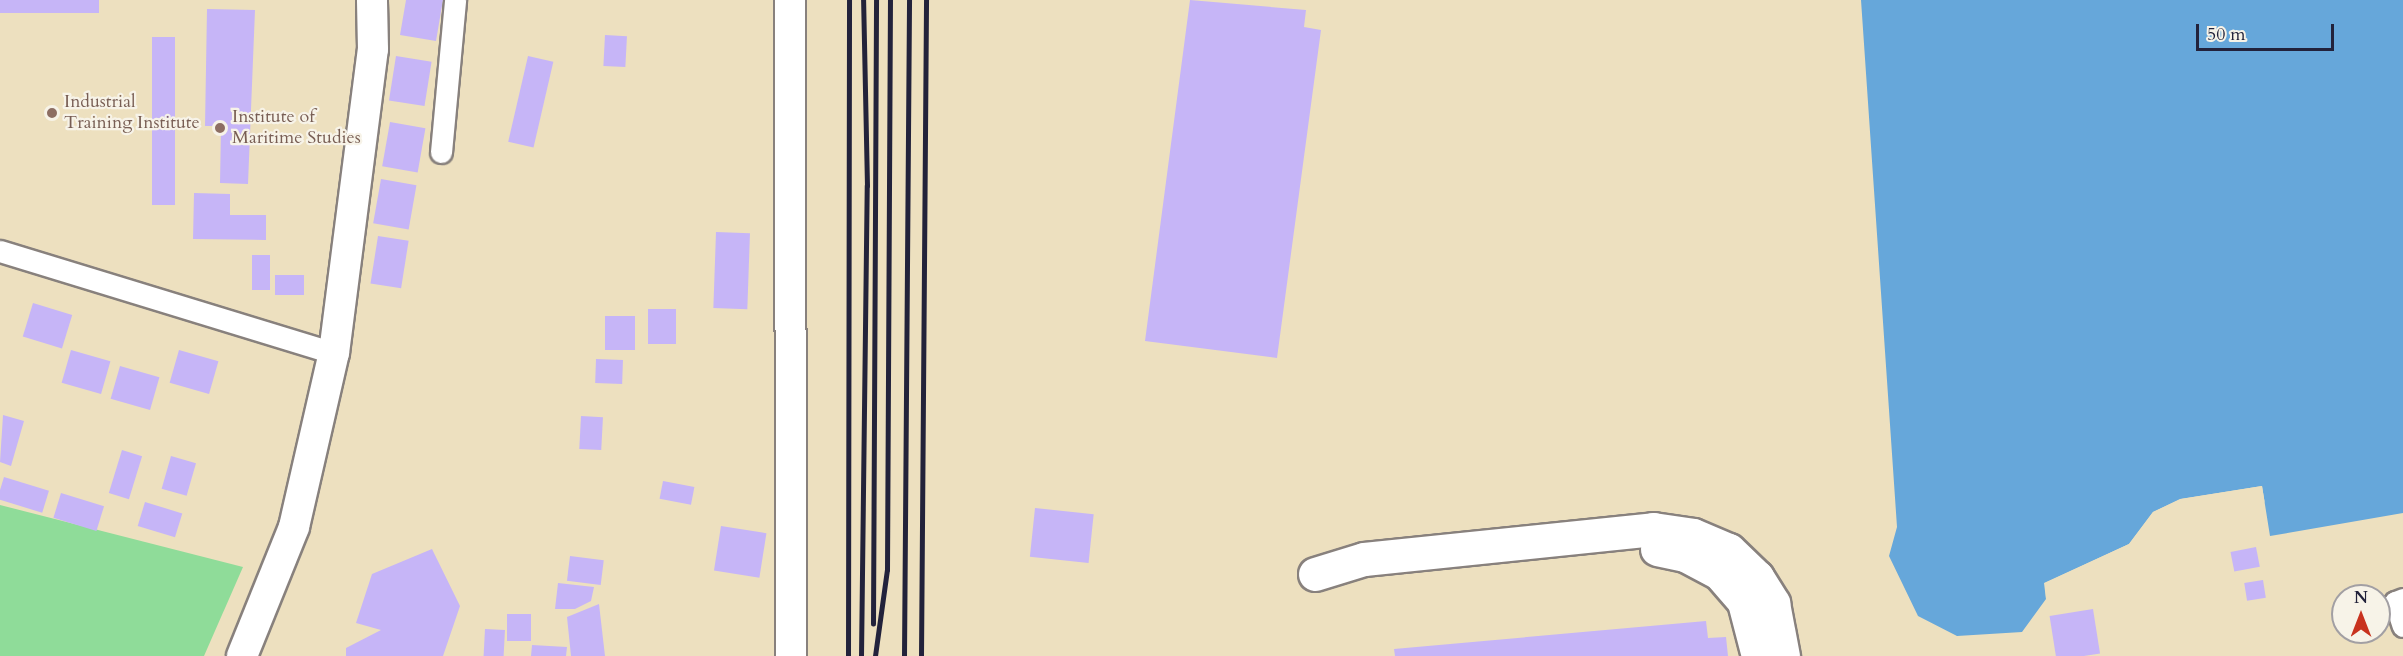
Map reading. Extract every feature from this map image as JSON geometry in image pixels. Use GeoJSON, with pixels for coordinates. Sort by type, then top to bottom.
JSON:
{"type":"FeatureCollection","features":[{"type":"Feature","properties":{"kind":"highway"},"geometry":{"type":"LineString","coordinates":[[1758,656],[1744,602],[1720,574],[1685,555],[1654,548],[1367,578],[1315,574],[1364,559],[1410,554],[1653,529],[1693,535],[1729,550],[1757,577],[1773,603],[1783,656]]}},
{"type":"Feature","properties":{"kind":"street"},"geometry":{"type":"LineString","coordinates":[[242,656],[294,527],[334,353],[373,49],[372,0]]}},
{"type":"Feature","properties":{"kind":"street"},"geometry":{"type":"LineString","coordinates":[[441,152],[455,0]]}},
{"type":"Feature","properties":{"kind":"street"},"geometry":{"type":"LineString","coordinates":[[790,0],[791,656]]}},
{"type":"Feature","properties":{"kind":"street"},"geometry":{"type":"LineString","coordinates":[[0,251],[334,353]]}},
{"type":"Feature","properties":{"kind":"street"},"geometry":{"type":"LineString","coordinates":[[2403,599],[2395,602],[2403,626]]}},
{"type":"Feature","properties":{"kind":"green space"},"geometry":{"type":"Polygon","coordinates":[[[0,505],[243,567],[204,656],[0,656],[0,505]]]}},
{"type":"Feature","properties":{"kind":"water"},"geometry":{"type":"Polygon","coordinates":[[[1861,0],[2403,0],[2403,513],[2270,536],[2262,486],[2181,499],[2153,512],[2129,544],[2045,583],[2046,599],[2022,632],[1957,636],[1918,616],[1889,556],[1897,527],[1861,0]]]}},
{"type":"Feature","properties":{"kind":"pier"},"geometry":{"type":"Polygon","coordinates":[[[2262,486],[2265,504],[2260,489],[2181,502],[2155,515],[2131,547],[2088,571],[2048,585],[2046,599],[2044,583],[2129,544],[2153,512],[2180,499],[2262,486]]]}},
{"type":"Feature","properties":{"kind":"building"},"geometry":{"type":"Polygon","coordinates":[[[0,0],[99,0],[99,13],[0,13],[0,0]]]}},
{"type":"Feature","properties":{"kind":"building"},"geometry":{"type":"Polygon","coordinates":[[[406,0],[443,0],[436,41],[400,35],[406,0]]]}},
{"type":"Feature","properties":{"kind":"building"},"geometry":{"type":"Polygon","coordinates":[[[1190,0],[1306,10],[1304,27],[1321,30],[1277,358],[1145,341],[1190,0]]]}},
{"type":"Feature","properties":{"kind":"building"},"geometry":{"type":"Polygon","coordinates":[[[207,9],[255,10],[248,184],[220,183],[221,126],[205,126],[207,9]]]}},
{"type":"Feature","properties":{"kind":"building"},"geometry":{"type":"Polygon","coordinates":[[[605,35],[627,36],[625,67],[603,66],[605,35]]]}},
{"type":"Feature","properties":{"kind":"building"},"geometry":{"type":"Polygon","coordinates":[[[152,37],[175,37],[175,205],[152,205],[152,37]]]}},
{"type":"Feature","properties":{"kind":"building"},"geometry":{"type":"Polygon","coordinates":[[[396,56],[432,62],[425,106],[389,100],[396,56]]]}},
{"type":"Feature","properties":{"kind":"building"},"geometry":{"type":"Polygon","coordinates":[[[528,56],[553,62],[534,148],[508,142],[528,56]]]}},
{"type":"Feature","properties":{"kind":"building"},"geometry":{"type":"Polygon","coordinates":[[[390,122],[425,128],[418,173],[382,166],[390,122]]]}},
{"type":"Feature","properties":{"kind":"building"},"geometry":{"type":"Polygon","coordinates":[[[381,179],[416,185],[409,230],[373,223],[381,179]]]}},
{"type":"Feature","properties":{"kind":"building"},"geometry":{"type":"Polygon","coordinates":[[[194,193],[230,194],[230,215],[266,215],[266,240],[193,239],[194,193]]]}},
{"type":"Feature","properties":{"kind":"building"},"geometry":{"type":"Polygon","coordinates":[[[716,232],[750,233],[747,309],[713,308],[716,232]]]}},
{"type":"Feature","properties":{"kind":"building"},"geometry":{"type":"Polygon","coordinates":[[[378,236],[409,241],[401,288],[370,283],[378,236]]]}},
{"type":"Feature","properties":{"kind":"building"},"geometry":{"type":"Polygon","coordinates":[[[252,255],[270,255],[270,290],[252,290],[252,255]]]}},
{"type":"Feature","properties":{"kind":"building"},"geometry":{"type":"Polygon","coordinates":[[[275,275],[304,275],[304,295],[275,295],[275,275]]]}},
{"type":"Feature","properties":{"kind":"building"},"geometry":{"type":"Polygon","coordinates":[[[33,303],[72,315],[62,348],[23,336],[33,303]]]}},
{"type":"Feature","properties":{"kind":"building"},"geometry":{"type":"Polygon","coordinates":[[[648,309],[676,309],[676,344],[648,344],[648,309]]]}},
{"type":"Feature","properties":{"kind":"building"},"geometry":{"type":"Polygon","coordinates":[[[605,316],[635,316],[635,350],[605,350],[605,316]]]}},
{"type":"Feature","properties":{"kind":"building"},"geometry":{"type":"Polygon","coordinates":[[[71,350],[110,361],[101,394],[62,383],[71,350]]]}},
{"type":"Feature","properties":{"kind":"building"},"geometry":{"type":"Polygon","coordinates":[[[179,350],[218,361],[209,394],[170,383],[179,350]]]}},
{"type":"Feature","properties":{"kind":"building"},"geometry":{"type":"Polygon","coordinates":[[[596,359],[623,360],[622,384],[595,383],[596,359]]]}},
{"type":"Feature","properties":{"kind":"building"},"geometry":{"type":"Polygon","coordinates":[[[120,366],[159,377],[150,410],[111,399],[120,366]]]}},
{"type":"Feature","properties":{"kind":"building"},"geometry":{"type":"Polygon","coordinates":[[[3,415],[24,421],[11,466],[0,462],[3,415]]]}},
{"type":"Feature","properties":{"kind":"building"},"geometry":{"type":"Polygon","coordinates":[[[581,416],[603,417],[601,450],[579,449],[581,416]]]}},
{"type":"Feature","properties":{"kind":"building"},"geometry":{"type":"Polygon","coordinates":[[[122,450],[142,456],[129,499],[109,493],[122,450]]]}},
{"type":"Feature","properties":{"kind":"building"},"geometry":{"type":"Polygon","coordinates":[[[171,456],[196,463],[187,496],[162,489],[171,456]]]}},
{"type":"Feature","properties":{"kind":"building"},"geometry":{"type":"Polygon","coordinates":[[[4,477],[49,491],[42,513],[0,500],[4,477]]]}},
{"type":"Feature","properties":{"kind":"building"},"geometry":{"type":"Polygon","coordinates":[[[663,481],[694,487],[691,505],[660,499],[663,481]]]}},
{"type":"Feature","properties":{"kind":"building"},"geometry":{"type":"Polygon","coordinates":[[[61,493],[104,506],[96,531],[53,518],[61,493]]]}},
{"type":"Feature","properties":{"kind":"building"},"geometry":{"type":"Polygon","coordinates":[[[145,502],[182,513],[175,537],[138,526],[145,502]]]}},
{"type":"Feature","properties":{"kind":"building"},"geometry":{"type":"Polygon","coordinates":[[[1035,508],[1094,514],[1089,563],[1030,557],[1035,508]]]}},
{"type":"Feature","properties":{"kind":"building"},"geometry":{"type":"Polygon","coordinates":[[[721,526],[766,533],[759,578],[714,570],[721,526]]]}},
{"type":"Feature","properties":{"kind":"building"},"geometry":{"type":"Polygon","coordinates":[[[2256,547],[2260,567],[2234,572],[2230,552],[2256,547]]]}},
{"type":"Feature","properties":{"kind":"building"},"geometry":{"type":"Polygon","coordinates":[[[432,549],[460,606],[443,656],[346,656],[346,648],[381,630],[356,623],[372,574],[432,549]]]}},
{"type":"Feature","properties":{"kind":"building"},"geometry":{"type":"Polygon","coordinates":[[[570,556],[604,560],[601,585],[567,581],[570,556]]]}},
{"type":"Feature","properties":{"kind":"building"},"geometry":{"type":"Polygon","coordinates":[[[2263,580],[2266,598],[2247,601],[2244,583],[2263,580]]]}},
{"type":"Feature","properties":{"kind":"building"},"geometry":{"type":"Polygon","coordinates":[[[558,583],[594,587],[591,601],[575,609],[555,609],[558,583]]]}},
{"type":"Feature","properties":{"kind":"building"},"geometry":{"type":"Polygon","coordinates":[[[599,604],[605,656],[571,656],[567,617],[599,604]]]}},
{"type":"Feature","properties":{"kind":"building"},"geometry":{"type":"Polygon","coordinates":[[[2093,609],[2100,653],[2056,656],[2050,616],[2093,609]]]}},
{"type":"Feature","properties":{"kind":"building"},"geometry":{"type":"Polygon","coordinates":[[[507,614],[531,614],[531,641],[507,641],[507,614]]]}},
{"type":"Feature","properties":{"kind":"building"},"geometry":{"type":"Polygon","coordinates":[[[1706,621],[1708,638],[1726,637],[1728,656],[1395,656],[1394,649],[1706,621]]]}},
{"type":"Feature","properties":{"kind":"building"},"geometry":{"type":"Polygon","coordinates":[[[485,629],[505,630],[504,656],[484,656],[485,629]]]}},
{"type":"Feature","properties":{"kind":"building"},"geometry":{"type":"Polygon","coordinates":[[[532,645],[567,647],[566,656],[531,656],[532,645]]]}},
{"type":"Feature","properties":{"kind":"railway"},"geometry":{"type":"LineString","coordinates":[[848,656],[849,0]]}},
{"type":"Feature","properties":{"kind":"railway"},"geometry":{"type":"LineString","coordinates":[[861,656],[867,186],[863,0]]}},
{"type":"Feature","properties":{"kind":"railway"},"geometry":{"type":"LineString","coordinates":[[873,624],[876,0]]}},
{"type":"Feature","properties":{"kind":"railway"},"geometry":{"type":"LineString","coordinates":[[875,656],[887,570],[890,0]]}},
{"type":"Feature","properties":{"kind":"railway"},"geometry":{"type":"LineString","coordinates":[[904,656],[909,0]]}},
{"type":"Feature","properties":{"kind":"railway"},"geometry":{"type":"LineString","coordinates":[[921,656],[926,0]]}},
{"type":"Feature","properties":{"kind":"place","name":"Industrial Training Institute"},"geometry":{"type":"Point","coordinates":[52,113]}},
{"type":"Feature","properties":{"kind":"place","name":"Institute of Maritime Studies"},"geometry":{"type":"Point","coordinates":[220,128]}}]}
